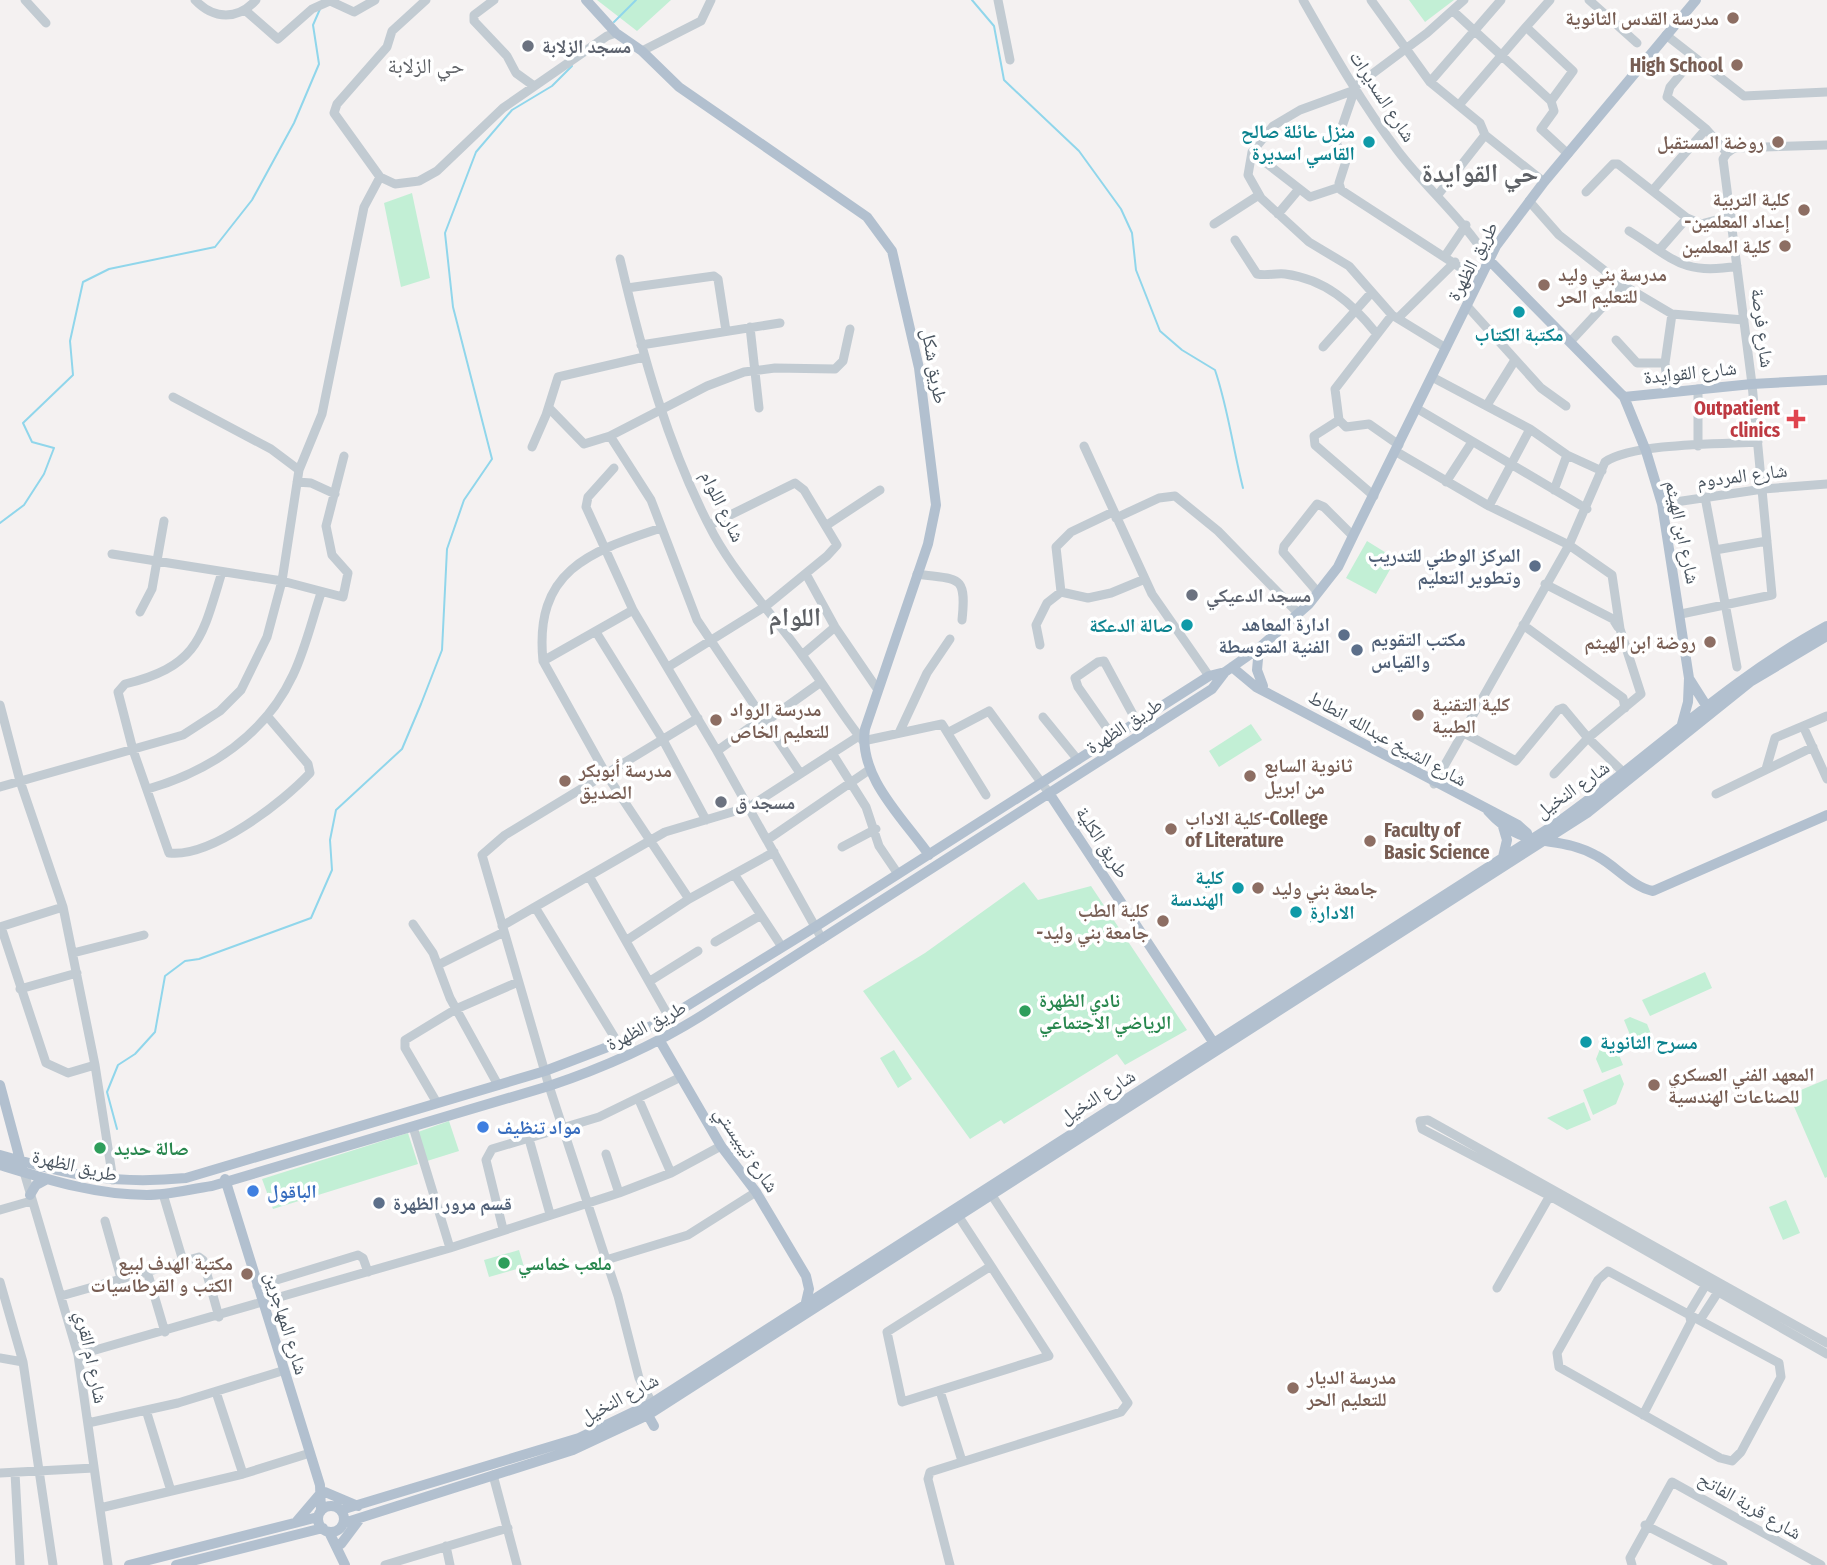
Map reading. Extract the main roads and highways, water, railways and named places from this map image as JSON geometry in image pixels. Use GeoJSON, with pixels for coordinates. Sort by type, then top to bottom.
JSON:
{"type":"FeatureCollection","features":[{"type":"Feature","properties":{"kind":"main road","name":"طريق شكل"},"geometry":{"type":"LineString","coordinates":[[586,0],[616,33],[642,51],[679,87],[867,217],[892,251],[919,368],[937,495],[932,532],[861,739],[869,770],[929,855]]}},
{"type":"Feature","properties":{"kind":"main road","name":"طريق الظهرة"},"geometry":{"type":"LineString","coordinates":[[0,1155],[47,1179],[97,1191],[163,1194],[226,1183],[549,1086],[660,1041],[1049,793],[1259,648],[1301,611],[1338,567],[1496,246],[1544,181],[1696,0]]}},
{"type":"Feature","properties":{"kind":"main road","name":"شارع القوايدة"},"geometry":{"type":"LineString","coordinates":[[1488,259],[1624,397],[1668,391],[1827,380]]}},
{"type":"Feature","properties":{"kind":"main road","name":"شارع ابن الهيثم"},"geometry":{"type":"LineString","coordinates":[[1624,397],[1646,451],[1662,504],[1691,686]]}},
{"type":"Feature","properties":{"kind":"main road","name":"طريق الظهرة"},"geometry":{"type":"LineString","coordinates":[[1301,611],[1353,536]]}},
{"type":"Feature","properties":{"kind":"main road","name":"شارع النخيل"},"geometry":{"type":"LineString","coordinates":[[320,1514],[338,1508],[363,1510],[575,1455],[776,1327],[959,1217],[989,1192],[1201,1051],[1217,1044],[1229,1033],[1503,857],[1530,844],[1542,842],[1613,794],[1705,712],[1722,693],[1770,658],[1827,626]]}},
{"type":"Feature","properties":{"kind":"main road","name":"شارع النخيل"},"geometry":{"type":"LineString","coordinates":[[776,1327],[830,1286],[989,1192],[1530,844],[1681,727],[1761,674],[1827,636]]}},
{"type":"Feature","properties":{"kind":"main road"},"geometry":{"type":"LineString","coordinates":[[1259,648],[1257,670],[1267,690]]}},
{"type":"Feature","properties":{"kind":"main road","name":"شارع الشيخ عبدالله انطاط"},"geometry":{"type":"LineString","coordinates":[[1228,669],[1248,683],[1267,690]]}},
{"type":"Feature","properties":{"kind":"main road","name":"شارع الشيخ عبدالله انطاط"},"geometry":{"type":"LineString","coordinates":[[1228,669],[1434,784],[1521,828],[1530,844]]}},
{"type":"Feature","properties":{"kind":"main road","name":"طريق الظهرة"},"geometry":{"type":"LineString","coordinates":[[0,1165],[113,1180],[172,1179],[222,1170],[545,1071],[618,1043],[668,1017],[1137,722],[1214,679]]}},
{"type":"Feature","properties":{"kind":"main road"},"geometry":{"type":"LineString","coordinates":[[1214,679],[1248,683]]}},
{"type":"Feature","properties":{"kind":"main road"},"geometry":{"type":"LineString","coordinates":[[1691,686],[1707,694],[1722,693]]}},
{"type":"Feature","properties":{"kind":"main road"},"geometry":{"type":"LineString","coordinates":[[1691,686],[1705,712]]}},
{"type":"Feature","properties":{"kind":"main road"},"geometry":{"type":"LineString","coordinates":[[1681,727],[1691,686]]}},
{"type":"Feature","properties":{"kind":"main road","name":"طريق الكلية"},"geometry":{"type":"LineString","coordinates":[[1049,793],[1217,1044]]}},
{"type":"Feature","properties":{"kind":"main road","name":"شارع الشيخ عبدالله انطاط"},"geometry":{"type":"LineString","coordinates":[[1488,811],[1530,844]]}},
{"type":"Feature","properties":{"kind":"main road"},"geometry":{"type":"LineString","coordinates":[[1542,842],[1578,847],[1606,861],[1644,889],[1658,890],[1827,815]]}},
{"type":"Feature","properties":{"kind":"main road"},"geometry":{"type":"LineString","coordinates":[[1502,823],[1507,840],[1503,857]]}},
{"type":"Feature","properties":{"kind":"main road"},"geometry":{"type":"LineString","coordinates":[[1521,828],[1536,830],[1550,827]]}},
{"type":"Feature","properties":{"kind":"main road"},"geometry":{"type":"LineString","coordinates":[[1201,1051],[1206,1028],[1229,1033]]}},
{"type":"Feature","properties":{"kind":"main road","name":"شارع تيبيستي"},"geometry":{"type":"LineString","coordinates":[[660,1041],[721,1146],[756,1192],[806,1276]]}},
{"type":"Feature","properties":{"kind":"main road"},"geometry":{"type":"LineString","coordinates":[[0,1085],[22,1166]]}},
{"type":"Feature","properties":{"kind":"main road","name":"شارع المهاجرين"},"geometry":{"type":"LineString","coordinates":[[222,1170],[282,1371],[322,1491],[320,1514]]}},
{"type":"Feature","properties":{"kind":"main road"},"geometry":{"type":"LineString","coordinates":[[31,1198],[36,1185],[47,1179]]}},
{"type":"Feature","properties":{"kind":"main road"},"geometry":{"type":"LineString","coordinates":[[806,1276],[817,1284],[830,1286]]}},
{"type":"Feature","properties":{"kind":"main road"},"geometry":{"type":"LineString","coordinates":[[806,1276],[809,1289],[806,1302]]}},
{"type":"Feature","properties":{"kind":"main road"},"geometry":{"type":"LineString","coordinates":[[648,1408],[654,1426]]}},
{"type":"Feature","properties":{"kind":"main road","name":"شارع النخيل"},"geometry":{"type":"LineString","coordinates":[[176,1565],[334,1528],[363,1510],[579,1438],[648,1408]]}},
{"type":"Feature","properties":{"kind":"main road"},"geometry":{"type":"LineString","coordinates":[[296,1522],[322,1491],[363,1510],[351,1527],[341,1552]]}},
{"type":"Feature","properties":{"kind":"main road","name":"شارع المهاجرين"},"geometry":{"type":"LineString","coordinates":[[322,1491],[338,1508]]}},
{"type":"Feature","properties":{"kind":"main road"},"geometry":{"type":"LineString","coordinates":[[338,1508],[334,1528],[341,1552]]}},
{"type":"Feature","properties":{"kind":"main road"},"geometry":{"type":"LineString","coordinates":[[129,1565],[320,1514],[334,1528]]}},
{"type":"Feature","properties":{"kind":"main road"},"geometry":{"type":"LineString","coordinates":[[306,1533],[341,1552]]}},
{"type":"Feature","properties":{"kind":"waterway"},"geometry":{"type":"LineString","coordinates":[[614,22],[636,0]]}},
{"type":"Feature","properties":{"kind":"waterway"},"geometry":{"type":"LineString","coordinates":[[972,0],[994,26],[1004,80],[1079,151],[1121,209],[1132,233],[1136,270],[1160,331],[1182,350],[1215,370],[1243,488]]}},
{"type":"Feature","properties":{"kind":"waterway"},"geometry":{"type":"LineString","coordinates":[[0,523],[24,505],[44,474],[54,448],[32,442],[23,423],[73,375],[70,341],[83,282],[109,269],[215,247],[252,200],[294,123],[319,64],[313,25],[320,9]]}},
{"type":"Feature","properties":{"kind":"waterway"},"geometry":{"type":"LineString","coordinates":[[117,1129],[107,1092],[118,1065],[135,1054],[155,1032],[165,976],[185,961],[199,959],[311,918],[332,870],[330,840],[336,810],[402,749],[442,650],[447,549],[464,500],[492,459],[453,307],[445,233],[476,152],[512,110],[552,86],[572,66]]}},
{"type":"Feature","properties":{"kind":"place","name":"مدرسة القدس الثانوية"},"geometry":{"type":"Point","coordinates":[1733,18]}},
{"type":"Feature","properties":{"kind":"place","name":"مسجد الزلابة"},"geometry":{"type":"Point","coordinates":[528,46]}},
{"type":"Feature","properties":{"kind":"place","name":"High School"},"geometry":{"type":"Point","coordinates":[1737,65]}},
{"type":"Feature","properties":{"kind":"place","name":"منزل عائلة صالح القاسي اسديرة"},"geometry":{"type":"Point","coordinates":[1369,142]}},
{"type":"Feature","properties":{"kind":"place","name":"روضة المستقبل"},"geometry":{"type":"Point","coordinates":[1778,142]}},
{"type":"Feature","properties":{"kind":"place","name":"كلية التربية -إعداد المعلمين"},"geometry":{"type":"Point","coordinates":[1804,210]}},
{"type":"Feature","properties":{"kind":"place","name":"كلية المعلمين"},"geometry":{"type":"Point","coordinates":[1785,246]}},
{"type":"Feature","properties":{"kind":"place","name":"مدرسة بني وليد للتعليم الحر"},"geometry":{"type":"Point","coordinates":[1544,285]}},
{"type":"Feature","properties":{"kind":"place","name":"مكتبة الكتاب"},"geometry":{"type":"Point","coordinates":[1519,312]}},
{"type":"Feature","properties":{"kind":"place","name":"Outpatient clinics"},"geometry":{"type":"Point","coordinates":[1796,419]}},
{"type":"Feature","properties":{"kind":"place","name":"المركز الوطني للتدريب وتطوير التعليم"},"geometry":{"type":"Point","coordinates":[1535,566]}},
{"type":"Feature","properties":{"kind":"place","name":"مسجد الدعيكي"},"geometry":{"type":"Point","coordinates":[1192,595]}},
{"type":"Feature","properties":{"kind":"place","name":"صالة الدعكة"},"geometry":{"type":"Point","coordinates":[1187,625]}},
{"type":"Feature","properties":{"kind":"place","name":"ادارة المعاهد الفنية المتوسطة"},"geometry":{"type":"Point","coordinates":[1344,635]}},
{"type":"Feature","properties":{"kind":"place","name":"روضة ابن الهيثم"},"geometry":{"type":"Point","coordinates":[1710,642]}},
{"type":"Feature","properties":{"kind":"place","name":"مكتب التقويم والقياس"},"geometry":{"type":"Point","coordinates":[1357,650]}},
{"type":"Feature","properties":{"kind":"place","name":"كلية التقنية الطبية"},"geometry":{"type":"Point","coordinates":[1418,715]}},
{"type":"Feature","properties":{"kind":"place","name":"مدرسة الرواد للتعليم الخاص"},"geometry":{"type":"Point","coordinates":[716,720]}},
{"type":"Feature","properties":{"kind":"place","name":"ثانوية السابع من ابريل"},"geometry":{"type":"Point","coordinates":[1250,776]}},
{"type":"Feature","properties":{"kind":"place","name":"مدرسة أبوبكر الصديق"},"geometry":{"type":"Point","coordinates":[565,781]}},
{"type":"Feature","properties":{"kind":"place","name":"مسجد ق"},"geometry":{"type":"Point","coordinates":[721,802]}},
{"type":"Feature","properties":{"kind":"place","name":"كلية الاداب-College of Literature"},"geometry":{"type":"Point","coordinates":[1171,829]}},
{"type":"Feature","properties":{"kind":"place","name":"Faculty of Basic Science"},"geometry":{"type":"Point","coordinates":[1370,841]}},
{"type":"Feature","properties":{"kind":"place","name":"كلية الهندسة"},"geometry":{"type":"Point","coordinates":[1238,888]}},
{"type":"Feature","properties":{"kind":"place","name":"جامعة بني وليد"},"geometry":{"type":"Point","coordinates":[1258,888]}},
{"type":"Feature","properties":{"kind":"place","name":"ِالادارة"},"geometry":{"type":"Point","coordinates":[1296,912]}},
{"type":"Feature","properties":{"kind":"place","name":"كلية الطب -جامعة بني وليد"},"geometry":{"type":"Point","coordinates":[1163,921]}},
{"type":"Feature","properties":{"kind":"place","name":"نادي الظهرة الرياضي الاجتماعي"},"geometry":{"type":"Point","coordinates":[1025,1011]}},
{"type":"Feature","properties":{"kind":"place","name":"مسرح الثانوية"},"geometry":{"type":"Point","coordinates":[1586,1042]}},
{"type":"Feature","properties":{"kind":"place","name":"المعهد الفني العسكري للصناعات الهندسية"},"geometry":{"type":"Point","coordinates":[1654,1085]}},
{"type":"Feature","properties":{"kind":"place","name":"مواد تنظيف"},"geometry":{"type":"Point","coordinates":[483,1127]}},
{"type":"Feature","properties":{"kind":"place","name":"صالة حديد"},"geometry":{"type":"Point","coordinates":[100,1148]}},
{"type":"Feature","properties":{"kind":"place","name":"الباقول"},"geometry":{"type":"Point","coordinates":[253,1191]}},
{"type":"Feature","properties":{"kind":"place","name":"قسم مرور الظهرة"},"geometry":{"type":"Point","coordinates":[379,1203]}},
{"type":"Feature","properties":{"kind":"place","name":"ملعب خماسي"},"geometry":{"type":"Point","coordinates":[504,1263]}},
{"type":"Feature","properties":{"kind":"place","name":"مكتبة الهدف لبيع الكتب و القرطاسيات"},"geometry":{"type":"Point","coordinates":[247,1274]}},
{"type":"Feature","properties":{"kind":"place","name":"مدرسة الديار للتعليم الحر"},"geometry":{"type":"Point","coordinates":[1293,1388]}},
{"type":"Feature","properties":{"kind":"district","name":"حي الزلابة"},"geometry":{"type":"Point","coordinates":[426,66]}},
{"type":"Feature","properties":{"kind":"district","name":"حي القوايدة"},"geometry":{"type":"Point","coordinates":[1480,173]}},
{"type":"Feature","properties":{"kind":"district","name":"اللوام"},"geometry":{"type":"Point","coordinates":[795,617]}}]}
